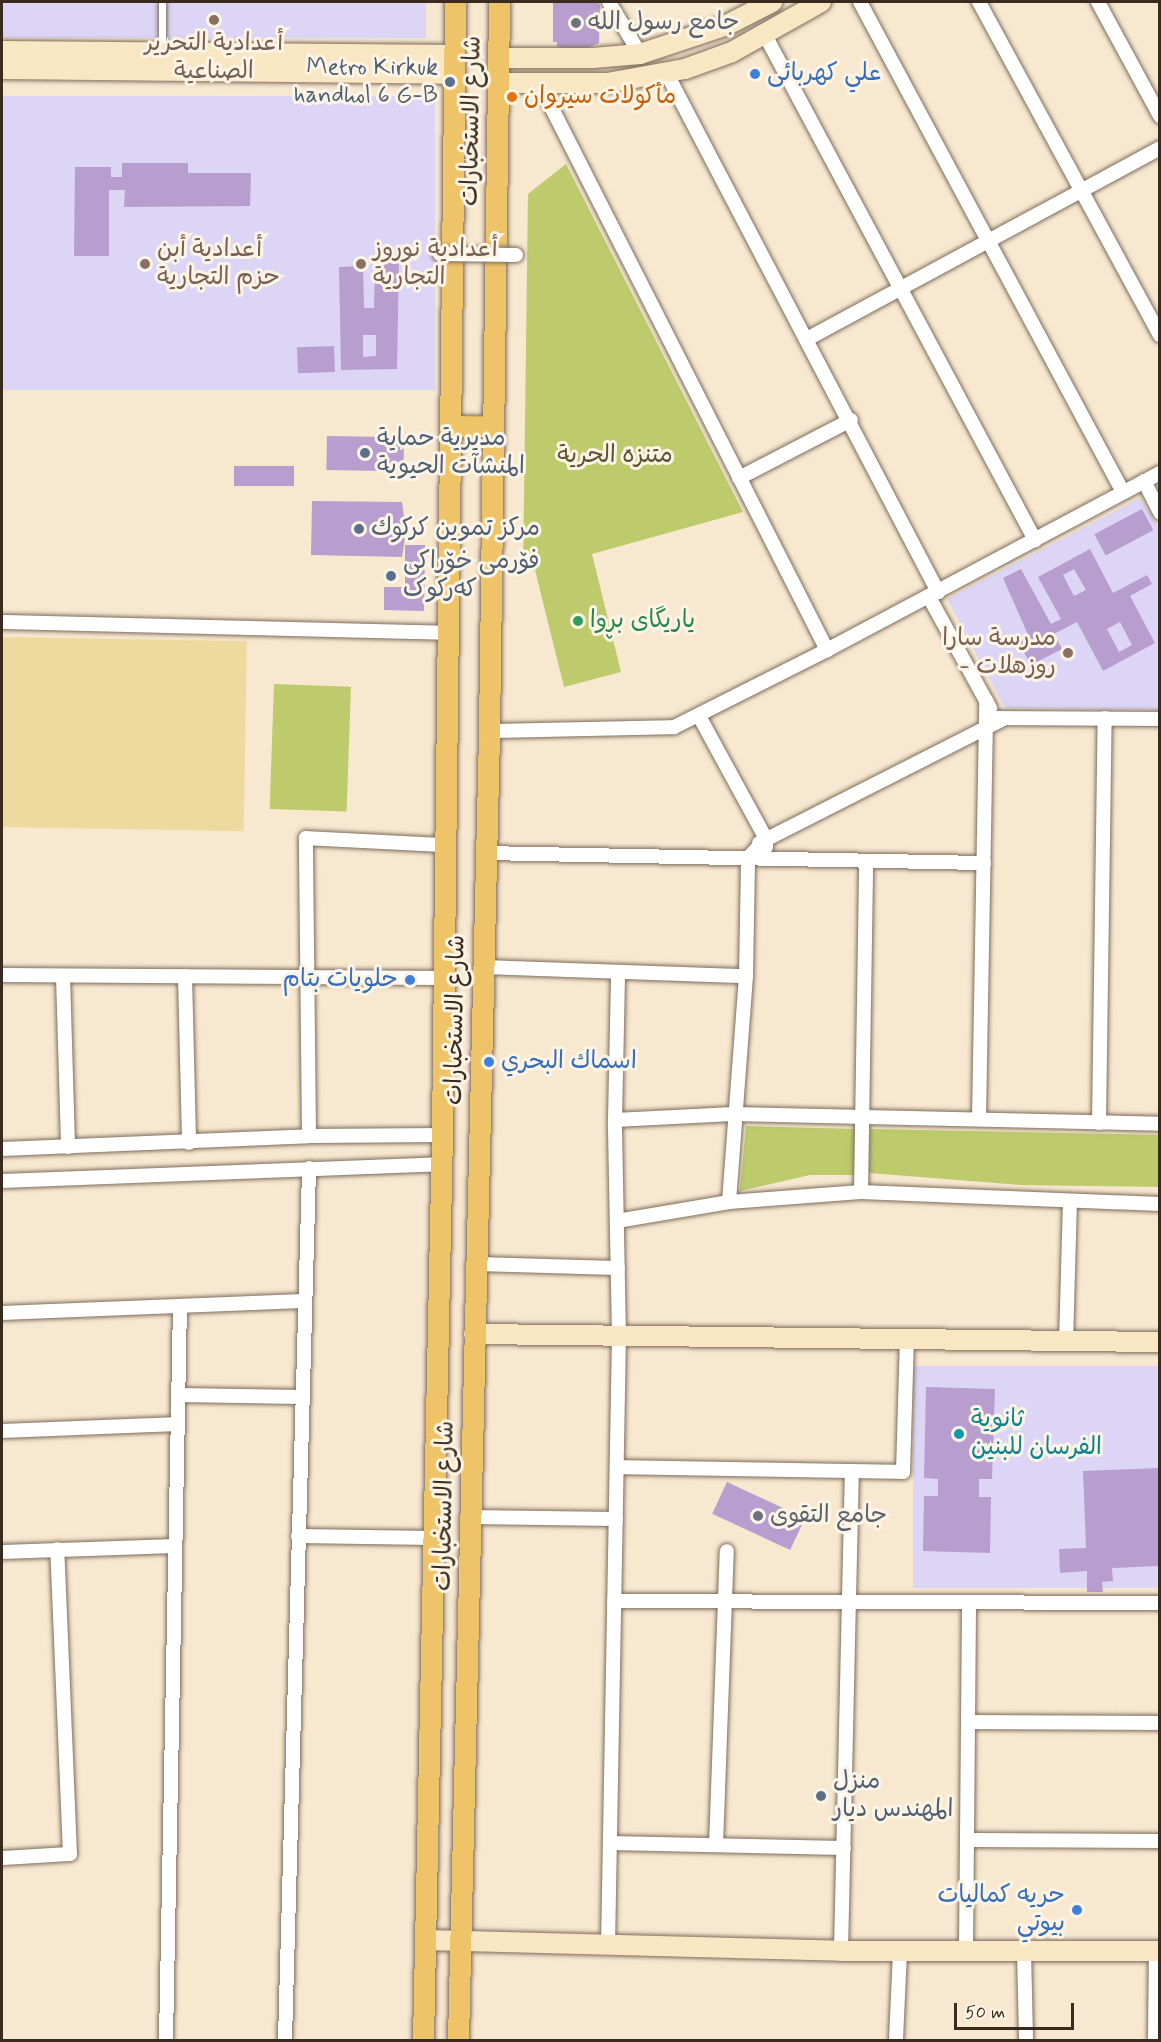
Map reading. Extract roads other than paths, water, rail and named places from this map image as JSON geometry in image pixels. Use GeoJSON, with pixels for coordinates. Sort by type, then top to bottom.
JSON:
{"type":"FeatureCollection","features":[{"type":"Feature","properties":{"kind":"main road","name":"شارع الاستخبارات"},"geometry":{"type":"LineString","coordinates":[[423,2040],[442,1135],[452,426],[455,2]]}},
{"type":"Feature","properties":{"kind":"main road"},"geometry":{"type":"LineString","coordinates":[[500,58],[593,58],[640,54],[728,25],[772,2]]}},
{"type":"Feature","properties":{"kind":"main road"},"geometry":{"type":"LineString","coordinates":[[500,83],[540,85],[607,83],[667,74],[709,61],[765,35],[821,2]]}},
{"type":"Feature","properties":{"kind":"main road","name":"شارع الاستخبارات"},"geometry":{"type":"LineString","coordinates":[[458,2040],[462,1941],[484,853],[489,731],[491,427],[503,4]]}},
{"type":"Feature","properties":{"kind":"main road"},"geometry":{"type":"LineString","coordinates":[[2,51],[162,52],[455,64]]}},
{"type":"Feature","properties":{"kind":"main road"},"geometry":{"type":"LineString","coordinates":[[2,69],[455,64]]}},
{"type":"Feature","properties":{"kind":"main road"},"geometry":{"type":"LineString","coordinates":[[452,426],[491,427]]}},
{"type":"Feature","properties":{"kind":"main road"},"geometry":{"type":"LineString","coordinates":[[474,1334],[907,1341],[1160,1341]]}},
{"type":"Feature","properties":{"kind":"main road"},"geometry":{"type":"LineString","coordinates":[[426,1940],[608,1947],[900,1952],[1158,1951]]}},
{"type":"Feature","properties":{"kind":"street"},"geometry":{"type":"LineString","coordinates":[[609,2],[640,54]]}},
{"type":"Feature","properties":{"kind":"street"},"geometry":{"type":"LineString","coordinates":[[860,2],[1123,492]]}},
{"type":"Feature","properties":{"kind":"street"},"geometry":{"type":"LineString","coordinates":[[979,2],[1160,335]]}},
{"type":"Feature","properties":{"kind":"street"},"geometry":{"type":"LineString","coordinates":[[1098,2],[1160,116]]}},
{"type":"Feature","properties":{"kind":"street"},"geometry":{"type":"LineString","coordinates":[[765,35],[1035,540]]}},
{"type":"Feature","properties":{"kind":"street"},"geometry":{"type":"LineString","coordinates":[[667,74],[851,420],[986,701],[993,721],[984,863],[979,1119]]}},
{"type":"Feature","properties":{"kind":"street"},"geometry":{"type":"LineString","coordinates":[[540,85],[827,650]]}},
{"type":"Feature","properties":{"kind":"street"},"geometry":{"type":"LineString","coordinates":[[807,339],[1160,148]]}},
{"type":"Feature","properties":{"kind":"street"},"geometry":{"type":"LineString","coordinates":[[440,254],[516,255]]}},
{"type":"Feature","properties":{"kind":"street"},"geometry":{"type":"LineString","coordinates":[[739,478],[851,420]]}},
{"type":"Feature","properties":{"kind":"street"},"geometry":{"type":"LineString","coordinates":[[489,731],[674,727],[827,650],[1160,472]]}},
{"type":"Feature","properties":{"kind":"street"},"geometry":{"type":"LineString","coordinates":[[1144,481],[1160,513]]}},
{"type":"Feature","properties":{"kind":"street"},"geometry":{"type":"LineString","coordinates":[[2,622],[448,633]]}},
{"type":"Feature","properties":{"kind":"street"},"geometry":{"type":"LineString","coordinates":[[699,716],[766,839],[767,859]]}},
{"type":"Feature","properties":{"kind":"street"},"geometry":{"type":"LineString","coordinates":[[1099,1123],[1106,718]]}},
{"type":"Feature","properties":{"kind":"street"},"geometry":{"type":"LineString","coordinates":[[730,858],[993,721],[1160,719]]}},
{"type":"Feature","properties":{"kind":"street"},"geometry":{"type":"LineString","coordinates":[[309,1136],[305,977],[306,838],[445,845]]}},
{"type":"Feature","properties":{"kind":"street"},"geometry":{"type":"LineString","coordinates":[[729,1202],[733,1114],[746,976],[748,858],[766,839]]}},
{"type":"Feature","properties":{"kind":"street"},"geometry":{"type":"LineString","coordinates":[[484,853],[984,863]]}},
{"type":"Feature","properties":{"kind":"street"},"geometry":{"type":"LineString","coordinates":[[861,1192],[866,861]]}},
{"type":"Feature","properties":{"kind":"street"},"geometry":{"type":"LineString","coordinates":[[483,967],[746,976]]}},
{"type":"Feature","properties":{"kind":"street"},"geometry":{"type":"LineString","coordinates":[[608,1947],[619,1337],[615,1120],[618,972]]}},
{"type":"Feature","properties":{"kind":"street"},"geometry":{"type":"LineString","coordinates":[[2,975],[443,978]]}},
{"type":"Feature","properties":{"kind":"street"},"geometry":{"type":"LineString","coordinates":[[63,976],[68,1147]]}},
{"type":"Feature","properties":{"kind":"street"},"geometry":{"type":"LineString","coordinates":[[185,976],[189,1143]]}},
{"type":"Feature","properties":{"kind":"street"},"geometry":{"type":"LineString","coordinates":[[615,1120],[733,1114],[1160,1124]]}},
{"type":"Feature","properties":{"kind":"street"},"geometry":{"type":"LineString","coordinates":[[2,1149],[189,1143],[309,1136],[442,1135]]}},
{"type":"Feature","properties":{"kind":"street"},"geometry":{"type":"LineString","coordinates":[[2,1181],[441,1164]]}},
{"type":"Feature","properties":{"kind":"street"},"geometry":{"type":"LineString","coordinates":[[285,2040],[302,1397],[302,1301],[309,1168]]}},
{"type":"Feature","properties":{"kind":"street"},"geometry":{"type":"LineString","coordinates":[[617,1221],[729,1202],[861,1192],[1160,1204]]}},
{"type":"Feature","properties":{"kind":"street"},"geometry":{"type":"LineString","coordinates":[[1066,1342],[1070,1202]]}},
{"type":"Feature","properties":{"kind":"street"},"geometry":{"type":"LineString","coordinates":[[476,1264],[618,1268]]}},
{"type":"Feature","properties":{"kind":"street"},"geometry":{"type":"LineString","coordinates":[[2,1313],[302,1301]]}},
{"type":"Feature","properties":{"kind":"street"},"geometry":{"type":"LineString","coordinates":[[166,2040],[180,1307]]}},
{"type":"Feature","properties":{"kind":"street"},"geometry":{"type":"LineString","coordinates":[[617,1467],[903,1472],[907,1341]]}},
{"type":"Feature","properties":{"kind":"street"},"geometry":{"type":"LineString","coordinates":[[178,1395],[302,1397]]}},
{"type":"Feature","properties":{"kind":"street"},"geometry":{"type":"LineString","coordinates":[[2,1431],[178,1424]]}},
{"type":"Feature","properties":{"kind":"street"},"geometry":{"type":"LineString","coordinates":[[842,1951],[852,1472]]}},
{"type":"Feature","properties":{"kind":"street"},"geometry":{"type":"LineString","coordinates":[[470,1517],[616,1519]]}},
{"type":"Feature","properties":{"kind":"street"},"geometry":{"type":"LineString","coordinates":[[298,1536],[433,1538]]}},
{"type":"Feature","properties":{"kind":"street"},"geometry":{"type":"LineString","coordinates":[[2,1552],[176,1546]]}},
{"type":"Feature","properties":{"kind":"street"},"geometry":{"type":"LineString","coordinates":[[2,1858],[70,1854],[57,1549]]}},
{"type":"Feature","properties":{"kind":"street"},"geometry":{"type":"LineString","coordinates":[[716,1845],[727,1551]]}},
{"type":"Feature","properties":{"kind":"street"},"geometry":{"type":"LineString","coordinates":[[614,1601],[1160,1603]]}},
{"type":"Feature","properties":{"kind":"street"},"geometry":{"type":"LineString","coordinates":[[966,1951],[969,1840],[969,1603]]}},
{"type":"Feature","properties":{"kind":"street"},"geometry":{"type":"LineString","coordinates":[[969,1722],[1160,1723]]}},
{"type":"Feature","properties":{"kind":"street"},"geometry":{"type":"LineString","coordinates":[[969,1840],[1160,1841]]}},
{"type":"Feature","properties":{"kind":"street"},"geometry":{"type":"LineString","coordinates":[[610,1843],[844,1848]]}},
{"type":"Feature","properties":{"kind":"street"},"geometry":{"type":"LineString","coordinates":[[1024,1950],[1026,2040]]}},
{"type":"Feature","properties":{"kind":"street"},"geometry":{"type":"LineString","coordinates":[[1155,2040],[1158,1951]]}},
{"type":"Feature","properties":{"kind":"street"},"geometry":{"type":"LineString","coordinates":[[896,2040],[900,1952]]}},
{"type":"Feature","properties":{"kind":"lane"},"geometry":{"type":"LineString","coordinates":[[162,2],[162,52]]}},
{"type":"Feature","properties":{"kind":"place","name":"أعدادية التحرير الصناعية"},"geometry":{"type":"Point","coordinates":[214,20]}},
{"type":"Feature","properties":{"kind":"place","name":"جامع رسول الله"},"geometry":{"type":"Point","coordinates":[576,23]}},
{"type":"Feature","properties":{"kind":"place","name":"علي كهربائى"},"geometry":{"type":"Point","coordinates":[755,74]}},
{"type":"Feature","properties":{"kind":"place","name":"Metro Kirkuk handhol 6 G-B"},"geometry":{"type":"Point","coordinates":[450,82]}},
{"type":"Feature","properties":{"kind":"place","name":"مأكولات سيروان"},"geometry":{"type":"Point","coordinates":[512,97]}},
{"type":"Feature","properties":{"kind":"place","name":"أعدادية أبن حزم التجارية"},"geometry":{"type":"Point","coordinates":[145,264]}},
{"type":"Feature","properties":{"kind":"place","name":"أعدادية نوروز التجارية"},"geometry":{"type":"Point","coordinates":[361,264]}},
{"type":"Feature","properties":{"kind":"place","name":"مديرية حماية المنشآت الحيوية"},"geometry":{"type":"Point","coordinates":[365,453]}},
{"type":"Feature","properties":{"kind":"place","name":"مركز تموين كركوك"},"geometry":{"type":"Point","coordinates":[359,529]}},
{"type":"Feature","properties":{"kind":"place","name":"فۆرمی خۆراکی کەرکوک"},"geometry":{"type":"Point","coordinates":[391,576]}},
{"type":"Feature","properties":{"kind":"place","name":"یاریگای بڕوا"},"geometry":{"type":"Point","coordinates":[578,621]}},
{"type":"Feature","properties":{"kind":"place","name":"مدرسة سارا - روزهلات"},"geometry":{"type":"Point","coordinates":[1068,653]}},
{"type":"Feature","properties":{"kind":"place","name":"حلويات بتام"},"geometry":{"type":"Point","coordinates":[410,980]}},
{"type":"Feature","properties":{"kind":"place","name":"اسماك البحري"},"geometry":{"type":"Point","coordinates":[489,1062]}},
{"type":"Feature","properties":{"kind":"place","name":"ثانوية الفرسان للبنين"},"geometry":{"type":"Point","coordinates":[959,1434]}},
{"type":"Feature","properties":{"kind":"place","name":"جامع التقوى"},"geometry":{"type":"Point","coordinates":[758,1516]}},
{"type":"Feature","properties":{"kind":"place","name":"منزل المهندس ديار"},"geometry":{"type":"Point","coordinates":[821,1796]}},
{"type":"Feature","properties":{"kind":"place","name":"حريه كماليات بيوتي"},"geometry":{"type":"Point","coordinates":[1077,1910]}},
{"type":"Feature","properties":{"kind":"park label","name":"متنزه الحرية"},"geometry":{"type":"Point","coordinates":[615,456]}}]}
